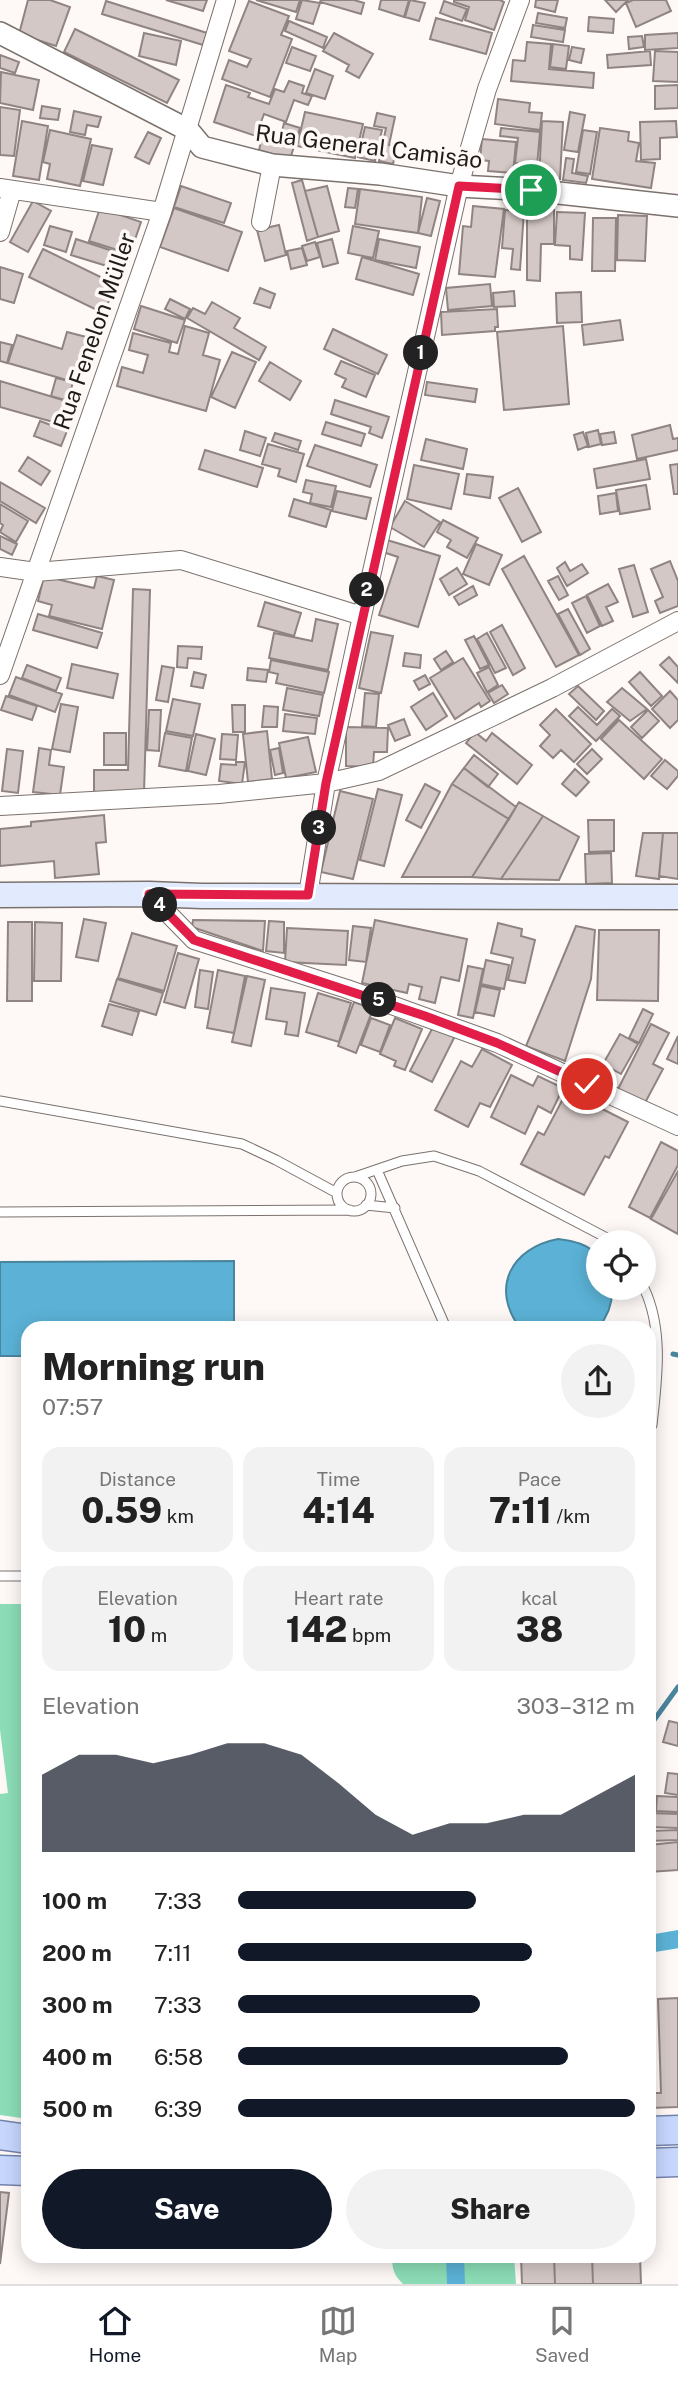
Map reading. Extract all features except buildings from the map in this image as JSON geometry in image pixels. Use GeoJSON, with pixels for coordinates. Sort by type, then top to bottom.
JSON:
{"type":"FeatureCollection","features":[{"type":"Feature","properties":{"kind":"main road"},"geometry":{"type":"LineString","coordinates":[[0,895],[678,897]]}},
{"type":"Feature","properties":{"kind":"main road"},"geometry":{"type":"LineString","coordinates":[[656,2131],[678,2130]]}},
{"type":"Feature","properties":{"kind":"main road"},"geometry":{"type":"LineString","coordinates":[[0,2136],[21,2138]]}},
{"type":"Feature","properties":{"kind":"main road"},"geometry":{"type":"LineString","coordinates":[[656,2162],[678,2162]]}},
{"type":"Feature","properties":{"kind":"main road"},"geometry":{"type":"LineString","coordinates":[[0,2170],[21,2171]]}},
{"type":"Feature","properties":{"kind":"street","name":"Rua Fenelon Müller"},"geometry":{"type":"LineString","coordinates":[[0,675],[162,212],[226,0]]}},
{"type":"Feature","properties":{"kind":"street"},"geometry":{"type":"LineString","coordinates":[[308,895],[326,783],[459,186],[487,89],[520,0]]}},
{"type":"Feature","properties":{"kind":"street","name":"Rua General Camisão"},"geometry":{"type":"LineString","coordinates":[[0,33],[188,130],[202,147],[272,164],[380,174],[459,186],[531,190],[678,206]]}},
{"type":"Feature","properties":{"kind":"street"},"geometry":{"type":"LineString","coordinates":[[261,222],[272,164]]}},
{"type":"Feature","properties":{"kind":"street"},"geometry":{"type":"LineString","coordinates":[[0,233],[6,189],[162,212]]}},
{"type":"Feature","properties":{"kind":"street"},"geometry":{"type":"LineString","coordinates":[[0,568],[36,572],[181,560],[362,616]]}},
{"type":"Feature","properties":{"kind":"street"},"geometry":{"type":"LineString","coordinates":[[0,806],[219,794],[326,783],[379,771],[552,688],[678,621]]}},
{"type":"Feature","properties":{"kind":"street"},"geometry":{"type":"LineString","coordinates":[[149,894],[194,940],[347,989],[497,1043],[678,1126]]}},
{"type":"Feature","properties":{"kind":"lane"},"geometry":{"type":"LineString","coordinates":[[0,1101],[242,1144],[337,1193],[341,1204],[350,1210]]}},
{"type":"Feature","properties":{"kind":"lane"},"geometry":{"type":"LineString","coordinates":[[337,1193],[341,1183],[355,1177],[402,1161],[434,1156],[479,1171],[592,1230]]}},
{"type":"Feature","properties":{"kind":"lane"},"geometry":{"type":"LineString","coordinates":[[377,1170],[443,1321]]}},
{"type":"Feature","properties":{"kind":"lane"},"geometry":{"type":"LineString","coordinates":[[355,1177],[365,1181],[370,1190],[366,1205]]}},
{"type":"Feature","properties":{"kind":"lane"},"geometry":{"type":"LineString","coordinates":[[0,1212],[356,1210],[366,1205],[395,1208]]}},
{"type":"Feature","properties":{"kind":"lane"},"geometry":{"type":"LineString","coordinates":[[650,1300],[654,1321]]}},
{"type":"Feature","properties":{"kind":"lane"},"geometry":{"type":"LineString","coordinates":[[656,1333],[656,1387]]}},
{"type":"Feature","properties":{"kind":"lane"},"geometry":{"type":"LineString","coordinates":[[0,1576],[21,1576]]}},
{"type":"Feature","properties":{"kind":"green space"},"geometry":{"type":"Polygon","coordinates":[[[0,1604],[21,1604],[21,2118],[0,2115],[0,1794],[8,1793],[0,1730],[0,1604]]]}},
{"type":"Feature","properties":{"kind":"green space"},"geometry":{"type":"Polygon","coordinates":[[[514,2263],[516,2284],[403,2284],[397,2278],[392,2264],[514,2263]]]}},
{"type":"Feature","properties":{"kind":"water"},"geometry":{"type":"Polygon","coordinates":[[[558,1239],[586,1247],[586,1300],[612,1300],[603,1321],[516,1321],[511,1313],[506,1285],[517,1261],[528,1251],[558,1239]]]}},
{"type":"Feature","properties":{"kind":"water"},"geometry":{"type":"Polygon","coordinates":[[[234,1261],[234,1321],[21,1321],[21,1356],[0,1356],[0,1262],[234,1261]]]}},
{"type":"Feature","properties":{"kind":"waterway"},"geometry":{"type":"LineString","coordinates":[[673,1354],[678,1355]]}},
{"type":"Feature","properties":{"kind":"waterway"},"geometry":{"type":"LineString","coordinates":[[656,1717],[678,1687]]}},
{"type":"Feature","properties":{"kind":"waterway"},"geometry":{"type":"LineString","coordinates":[[656,1943],[678,1939]]}},
{"type":"Feature","properties":{"kind":"waterway"},"geometry":{"type":"LineString","coordinates":[[455,2263],[456,2284]]}},
{"type":"Feature","properties":{"kind":"route"},"geometry":{"type":"LineString","coordinates":[[531,190],[459,186],[326,783],[308,895],[149,894],[194,940],[425,1016],[497,1043],[587,1084]]}}]}
